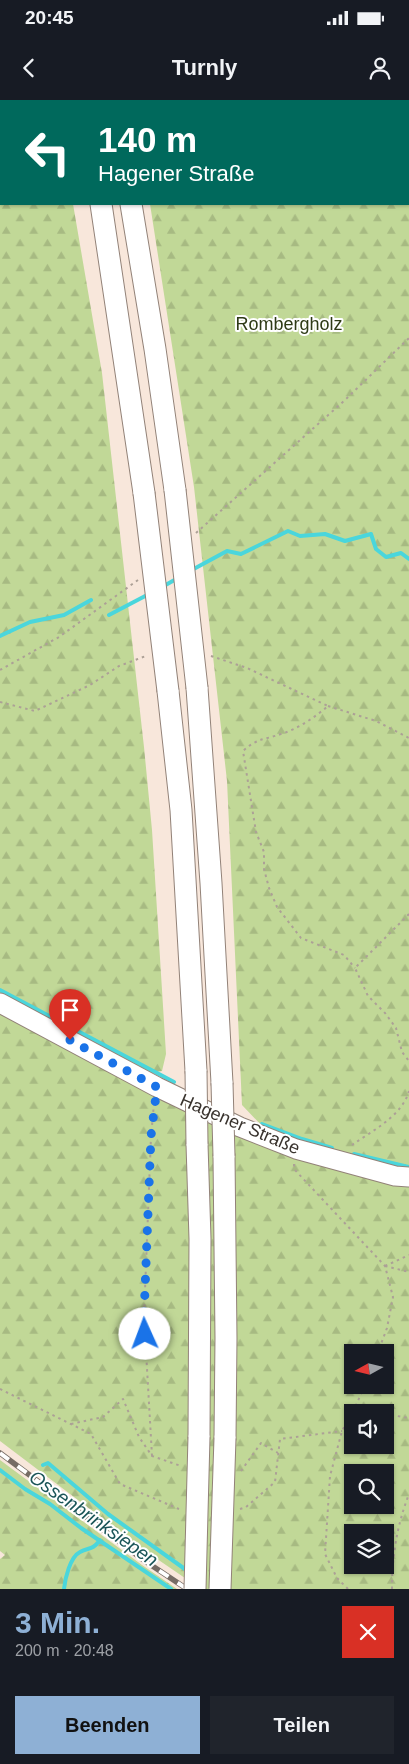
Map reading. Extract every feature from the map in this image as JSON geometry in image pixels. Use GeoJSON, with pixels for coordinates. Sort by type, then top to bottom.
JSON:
{"type":"FeatureCollection","features":[{"type":"Feature","properties":{"kind":"highway"},"geometry":{"type":"LineString","coordinates":[[101,205],[144,493],[181,810],[196,1071],[200,1259],[199,1436],[195,1589]]}},
{"type":"Feature","properties":{"kind":"highway"},"geometry":{"type":"LineString","coordinates":[[131,205],[152,330],[175,490],[197,688],[211,882],[224,1156],[226,1338],[220,1589]]}},
{"type":"Feature","properties":{"kind":"main road","name":"Hagener Straße"},"geometry":{"type":"LineString","coordinates":[[0,1003],[157,1087],[240,1128],[296,1150],[395,1176],[409,1177]]}},
{"type":"Feature","properties":{"kind":"path"},"geometry":{"type":"LineString","coordinates":[[345,400],[409,338]]}},
{"type":"Feature","properties":{"kind":"path"},"geometry":{"type":"LineString","coordinates":[[0,702],[34,711],[90,686],[120,666],[144,656],[152,655]]}},
{"type":"Feature","properties":{"kind":"path"},"geometry":{"type":"LineString","coordinates":[[204,656],[213,656],[248,668],[328,706],[376,721],[409,738]]}},
{"type":"Feature","properties":{"kind":"path"},"geometry":{"type":"LineString","coordinates":[[328,706],[308,721],[291,730],[252,742],[242,750],[256,832],[264,852],[264,869],[268,888],[277,907],[301,938],[344,954],[355,968],[368,996],[385,1013],[396,1028],[402,1052],[409,1061]]}},
{"type":"Feature","properties":{"kind":"path"},"geometry":{"type":"LineString","coordinates":[[355,968],[409,914]]}},
{"type":"Feature","properties":{"kind":"path"},"geometry":{"type":"LineString","coordinates":[[71,1424],[103,1417],[123,1399],[139,1437],[152,1456],[144,1316],[151,1136],[157,1087]]}},
{"type":"Feature","properties":{"kind":"path"},"geometry":{"type":"LineString","coordinates":[[352,1145],[397,1112],[407,1099],[409,1091]]}},
{"type":"Feature","properties":{"kind":"path"},"geometry":{"type":"LineString","coordinates":[[296,1150],[294,1169],[385,1266],[393,1297],[387,1328],[381,1344]]}},
{"type":"Feature","properties":{"kind":"path"},"geometry":{"type":"LineString","coordinates":[[385,1266],[409,1255]]}},
{"type":"Feature","properties":{"kind":"path"},"geometry":{"type":"LineString","coordinates":[[385,1266],[409,1272]]}},
{"type":"Feature","properties":{"kind":"path"},"geometry":{"type":"LineString","coordinates":[[0,1389],[91,1434],[120,1484],[180,1510]]}},
{"type":"Feature","properties":{"kind":"path"},"geometry":{"type":"LineString","coordinates":[[394,1416],[409,1418]]}},
{"type":"Feature","properties":{"kind":"path"},"geometry":{"type":"LineString","coordinates":[[344,1428],[330,1476],[325,1554],[337,1578],[348,1589]]}},
{"type":"Feature","properties":{"kind":"path"},"geometry":{"type":"LineString","coordinates":[[238,1510],[246,1507],[276,1482],[280,1439],[342,1431]]}},
{"type":"Feature","properties":{"kind":"path"},"geometry":{"type":"LineString","coordinates":[[392,1589],[392,1565],[400,1517],[409,1494]]}},
{"type":"Feature","properties":{"kind":"green space"},"geometry":{"type":"Polygon","coordinates":[[[0,205],[73,205],[102,373],[144,747],[152,830],[166,1054],[162,1071],[152,1073],[0,993],[0,205]]]}},
{"type":"Feature","properties":{"kind":"green space","name":"Rombergholz"},"geometry":{"type":"Polygon","coordinates":[[[150,205],[409,205],[409,1169],[332,1152],[264,1128],[242,1105],[227,781],[194,487],[150,205]]]}},
{"type":"Feature","properties":{"kind":"green space"},"geometry":{"type":"Polygon","coordinates":[[[0,1003],[240,1127],[409,1177],[409,1589],[201,1589],[144,1550],[0,1441],[0,1003]]]}},
{"type":"Feature","properties":{"kind":"green space"},"geometry":{"type":"Polygon","coordinates":[[[0,1460],[177,1589],[0,1589],[0,1559],[5,1555],[0,1551],[0,1460]]]}},
{"type":"Feature","properties":{"kind":"waterway"},"geometry":{"type":"LineString","coordinates":[[190,571],[227,551],[241,554],[288,531],[300,536],[325,534],[345,541],[371,534],[376,549],[386,557],[401,553],[409,559]]}},
{"type":"Feature","properties":{"kind":"waterway"},"geometry":{"type":"LineString","coordinates":[[162,587],[178,578]]}},
{"type":"Feature","properties":{"kind":"waterway"},"geometry":{"type":"LineString","coordinates":[[109,615],[149,594]]}},
{"type":"Feature","properties":{"kind":"waterway"},"geometry":{"type":"LineString","coordinates":[[0,636],[30,622],[64,615],[91,600]]}},
{"type":"Feature","properties":{"kind":"waterway"},"geometry":{"type":"LineString","coordinates":[[0,990],[174,1082]]}},
{"type":"Feature","properties":{"kind":"waterway"},"geometry":{"type":"LineString","coordinates":[[262,1124],[332,1148]]}},
{"type":"Feature","properties":{"kind":"waterway"},"geometry":{"type":"LineString","coordinates":[[354,1154],[409,1167]]}},
{"type":"Feature","properties":{"kind":"waterway"},"geometry":{"type":"LineString","coordinates":[[43,1465],[48,1463],[108,1514],[189,1572]]}},
{"type":"Feature","properties":{"kind":"waterway","name":"Ossenbrinksiepen"},"geometry":{"type":"LineString","coordinates":[[0,1470],[171,1589]]}},
{"type":"Feature","properties":{"kind":"waterway"},"geometry":{"type":"LineString","coordinates":[[64,1589],[73,1558],[80,1552],[95,1546],[100,1540]]}},
{"type":"Feature","properties":{"kind":"railway"},"geometry":{"type":"LineString","coordinates":[[0,1453],[145,1561],[187,1589]]}},
{"type":"Feature","properties":{"kind":"route"},"geometry":{"type":"LineString","coordinates":[[70,1040],[157,1087],[151,1136],[144,1316],[145,1334]]}}]}
